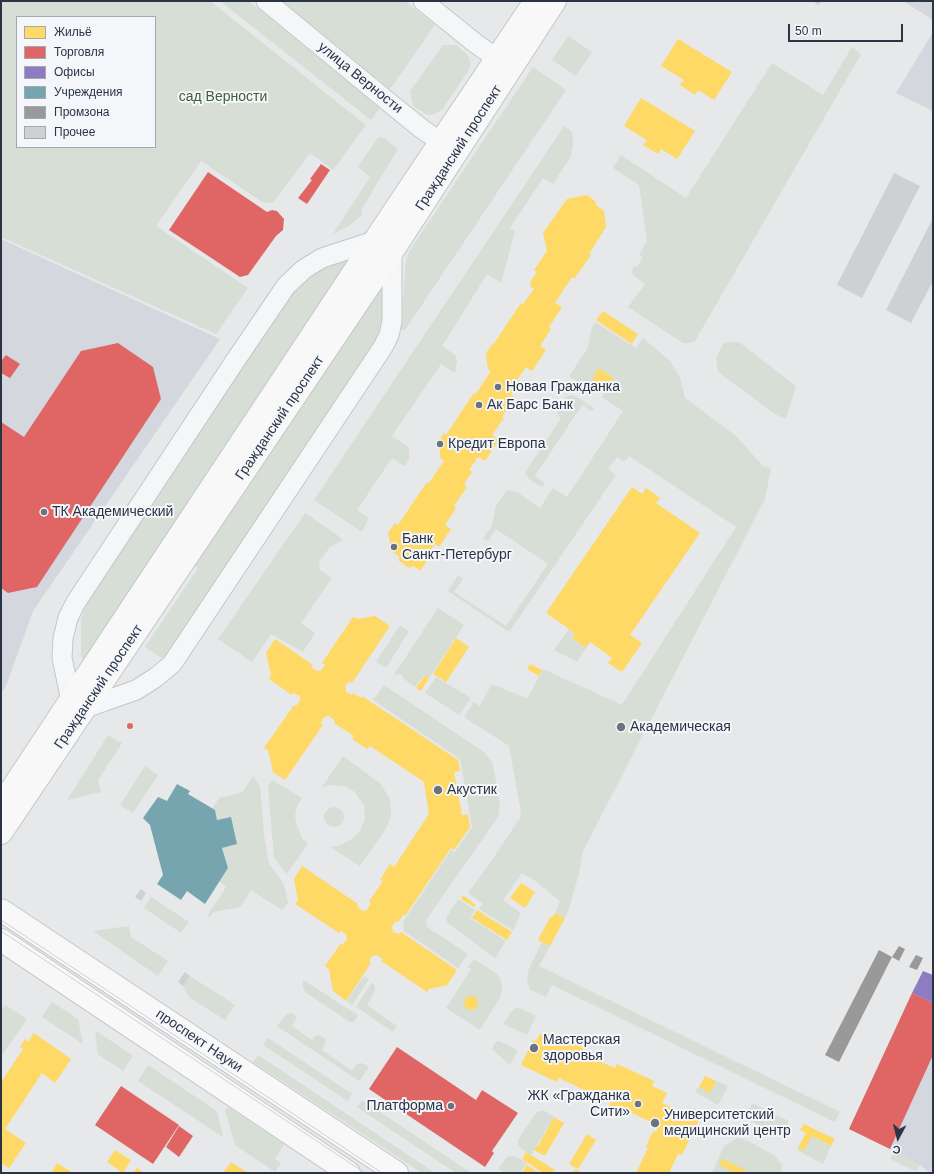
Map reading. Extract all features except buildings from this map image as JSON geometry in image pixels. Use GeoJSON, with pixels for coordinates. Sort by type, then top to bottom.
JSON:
{"type":"FeatureCollection","features":[{"type":"Feature","properties":{"kind":"main road","name":"Гражданский проспект"},"geometry":{"type":"LineString","coordinates":[[503,64],[535,1]]}},
{"type":"Feature","properties":{"kind":"main road","name":"Гражданский проспект"},"geometry":{"type":"LineString","coordinates":[[1,833],[78,704],[383,247],[503,64],[555,1]]}},
{"type":"Feature","properties":{"kind":"main road","name":"Гражданский проспект"},"geometry":{"type":"LineString","coordinates":[[1,805],[78,704]]}},
{"type":"Feature","properties":{"kind":"main road","name":"проспект Науки"},"geometry":{"type":"LineString","coordinates":[[1,910],[397,1173]]}},
{"type":"Feature","properties":{"kind":"main road","name":"проспект Науки"},"geometry":{"type":"LineString","coordinates":[[1,940],[348,1173]]}},
{"type":"Feature","properties":{"kind":"street","name":"улица Верности"},"geometry":{"type":"LineString","coordinates":[[266,1],[391,104],[448,147]]}},
{"type":"Feature","properties":{"kind":"street"},"geometry":{"type":"LineString","coordinates":[[423,1],[503,64]]}},
{"type":"Feature","properties":{"kind":"street"},"geometry":{"type":"LineString","coordinates":[[383,247],[392,321],[389,335],[383,348],[172,664],[155,678],[136,690],[78,704],[62,658],[63,638],[70,613],[235,361],[286,286],[304,269],[322,258],[383,247]]}},
{"type":"Feature","properties":{"kind":"shaded area"},"geometry":{"type":"Polygon","coordinates":[[[903,1],[933,1],[933,20],[903,1]]]}},
{"type":"Feature","properties":{"kind":"shaded area"},"geometry":{"type":"Polygon","coordinates":[[[933,32],[933,111],[896,93],[933,32]]]}},
{"type":"Feature","properties":{"kind":"shaded area"},"geometry":{"type":"Polygon","coordinates":[[[1,239],[220,339],[33,611],[6,686],[1,694],[1,239]]]}},
{"type":"Feature","properties":{"kind":"shaded area"},"geometry":{"type":"Polygon","coordinates":[[[923,971],[933,975],[933,1173],[930,1173],[920,1165],[894,1151],[849,1129],[923,971]]]}},
{"type":"Feature","properties":{"kind":"green space","name":"сад Верности"},"geometry":{"type":"Polygon","coordinates":[[[1,1],[210,1],[366,125],[333,170],[310,153],[274,202],[264,203],[201,161],[156,226],[248,288],[216,334],[1,237],[1,1]]]}},
{"type":"Feature","properties":{"kind":"green space"},"geometry":{"type":"Polygon","coordinates":[[[220,1],[249,1],[380,108],[371,120],[220,1]]]}},
{"type":"Feature","properties":{"kind":"green space"},"geometry":{"type":"Polygon","coordinates":[[[282,1],[405,1],[435,25],[390,89],[282,1]]]}},
{"type":"Feature","properties":{"kind":"green space"},"geometry":{"type":"Polygon","coordinates":[[[568,36],[592,52],[576,76],[552,60],[568,36]]]}},
{"type":"Feature","properties":{"kind":"green space"},"geometry":{"type":"Polygon","coordinates":[[[443,45],[456,45],[468,55],[470,67],[442,110],[432,115],[426,114],[413,106],[410,91],[443,45]]]}},
{"type":"Feature","properties":{"kind":"green space"},"geometry":{"type":"Polygon","coordinates":[[[852,47],[861,54],[695,341],[683,343],[628,307],[645,284],[634,276],[632,270],[634,266],[637,267],[643,257],[639,255],[647,241],[639,185],[613,168],[621,155],[686,198],[772,63],[823,95],[852,47]]]}},
{"type":"Feature","properties":{"kind":"green space"},"geometry":{"type":"Polygon","coordinates":[[[533,67],[566,90],[405,330],[401,330],[406,261],[410,250],[533,67]]]}},
{"type":"Feature","properties":{"kind":"green space"},"geometry":{"type":"Polygon","coordinates":[[[564,126],[572,132],[573,144],[571,156],[553,184],[543,178],[510,228],[515,231],[501,283],[487,274],[442,346],[455,355],[457,360],[455,373],[441,364],[392,436],[407,446],[409,451],[409,460],[404,466],[392,458],[357,510],[369,518],[362,532],[314,500],[564,126]]]}},
{"type":"Feature","properties":{"kind":"green space"},"geometry":{"type":"Polygon","coordinates":[[[380,137],[398,149],[361,210],[362,215],[349,226],[333,234],[370,177],[358,167],[377,139],[380,137]]]}},
{"type":"Feature","properties":{"kind":"green space"},"geometry":{"type":"Polygon","coordinates":[[[344,260],[348,260],[350,263],[86,659],[83,659],[81,656],[81,621],[85,608],[92,594],[287,299],[302,283],[319,271],[344,260]]]}},
{"type":"Feature","properties":{"kind":"green space"},"geometry":{"type":"Polygon","coordinates":[[[381,288],[385,291],[385,304],[378,339],[163,659],[145,647],[198,568],[191,563],[381,288]]]}},
{"type":"Feature","properties":{"kind":"green space"},"geometry":{"type":"Polygon","coordinates":[[[595,322],[636,348],[643,338],[670,361],[680,378],[685,398],[736,436],[763,466],[771,468],[765,499],[583,851],[579,873],[565,918],[555,913],[560,901],[534,880],[522,873],[503,900],[521,913],[513,930],[479,909],[483,904],[468,893],[520,818],[521,812],[509,746],[464,717],[474,702],[480,706],[490,687],[494,685],[527,699],[543,669],[622,705],[736,527],[629,456],[624,462],[617,457],[608,469],[616,475],[510,631],[506,630],[448,591],[458,575],[463,579],[454,592],[506,626],[548,564],[496,529],[488,541],[483,538],[492,526],[496,505],[507,490],[517,492],[540,508],[553,488],[567,497],[623,411],[602,397],[614,378],[599,369],[587,388],[569,376],[588,348],[592,327],[595,322]]]}},
{"type":"Feature","properties":{"kind":"green space"},"geometry":{"type":"Polygon","coordinates":[[[739,342],[796,386],[786,419],[775,414],[718,372],[716,358],[724,343],[739,342]]]}},
{"type":"Feature","properties":{"kind":"green space"},"geometry":{"type":"Polygon","coordinates":[[[572,395],[594,408],[592,411],[582,405],[535,476],[545,483],[542,487],[529,479],[525,473],[561,418],[558,415],[558,408],[567,396],[572,395]]]}},
{"type":"Feature","properties":{"kind":"green space"},"geometry":{"type":"Polygon","coordinates":[[[305,513],[340,537],[342,541],[330,547],[319,562],[320,570],[332,578],[301,623],[315,633],[303,652],[271,634],[252,662],[218,639],[305,513]]]}},
{"type":"Feature","properties":{"kind":"green space"},"geometry":{"type":"Polygon","coordinates":[[[438,608],[464,625],[429,678],[424,675],[415,687],[404,679],[402,674],[394,675],[438,608]]]}},
{"type":"Feature","properties":{"kind":"green space"},"geometry":{"type":"Polygon","coordinates":[[[400,625],[409,631],[386,668],[376,662],[400,625]]]}},
{"type":"Feature","properties":{"kind":"green space"},"geometry":{"type":"Polygon","coordinates":[[[569,629],[575,633],[572,639],[586,648],[577,662],[554,650],[569,629]]]}},
{"type":"Feature","properties":{"kind":"green space"},"geometry":{"type":"Polygon","coordinates":[[[436,677],[471,698],[459,715],[425,693],[436,677]]]}},
{"type":"Feature","properties":{"kind":"green space"},"geometry":{"type":"Polygon","coordinates":[[[384,685],[484,752],[493,764],[500,805],[498,817],[426,920],[427,927],[468,954],[458,968],[404,931],[403,922],[451,850],[455,852],[472,827],[460,759],[373,700],[384,685]]]}},
{"type":"Feature","properties":{"kind":"green space"},"geometry":{"type":"Polygon","coordinates":[[[108,735],[122,743],[98,780],[101,792],[67,800],[108,735]]]}},
{"type":"Feature","properties":{"kind":"green space"},"geometry":{"type":"Polygon","coordinates":[[[343,756],[381,784],[390,800],[391,813],[389,822],[360,866],[330,847],[338,846],[351,840],[360,831],[365,819],[364,806],[355,792],[344,786],[333,785],[322,787],[343,756]]]}},
{"type":"Feature","properties":{"kind":"green space"},"geometry":{"type":"Polygon","coordinates":[[[145,766],[158,775],[133,813],[120,805],[145,766]]]}},
{"type":"Feature","properties":{"kind":"green space"},"geometry":{"type":"Polygon","coordinates":[[[253,776],[260,786],[264,834],[269,864],[284,884],[288,903],[282,910],[251,890],[240,907],[213,912],[210,917],[207,916],[226,887],[219,881],[228,868],[222,848],[237,844],[231,817],[217,820],[215,811],[212,809],[219,798],[243,792],[253,776]]]}},
{"type":"Feature","properties":{"kind":"green space"},"geometry":{"type":"Polygon","coordinates":[[[272,780],[302,798],[297,806],[295,816],[302,838],[308,844],[287,874],[274,858],[268,787],[272,780]]]}},
{"type":"Feature","properties":{"kind":"green space"},"geometry":{"type":"Polygon","coordinates":[[[334,807],[341,810],[344,817],[341,824],[334,827],[327,824],[324,817],[327,810],[334,807]]]}},
{"type":"Feature","properties":{"kind":"green space"},"geometry":{"type":"Polygon","coordinates":[[[151,897],[189,922],[181,933],[144,908],[151,897]]]}},
{"type":"Feature","properties":{"kind":"green space"},"geometry":{"type":"Polygon","coordinates":[[[458,899],[475,910],[470,918],[506,941],[495,958],[447,922],[446,918],[458,899]]]}},
{"type":"Feature","properties":{"kind":"green space"},"geometry":{"type":"Polygon","coordinates":[[[129,926],[131,937],[168,961],[158,976],[93,931],[129,926]]]}},
{"type":"Feature","properties":{"kind":"green space"},"geometry":{"type":"Polygon","coordinates":[[[542,942],[550,946],[539,966],[840,1112],[835,1122],[552,985],[546,997],[530,990],[527,981],[528,971],[542,942]]]}},
{"type":"Feature","properties":{"kind":"green space"},"geometry":{"type":"Polygon","coordinates":[[[474,959],[497,974],[501,980],[502,988],[500,998],[480,1030],[446,1008],[471,969],[468,967],[474,959]]]}},
{"type":"Feature","properties":{"kind":"green space"},"geometry":{"type":"Polygon","coordinates":[[[190,976],[235,1005],[225,1020],[189,997],[183,986],[190,976]]]}},
{"type":"Feature","properties":{"kind":"green space"},"geometry":{"type":"Polygon","coordinates":[[[364,976],[369,979],[352,1005],[347,1001],[364,976]]]}},
{"type":"Feature","properties":{"kind":"green space"},"geometry":{"type":"Polygon","coordinates":[[[303,980],[358,1015],[354,1022],[350,1022],[305,992],[303,988],[303,980]]]}},
{"type":"Feature","properties":{"kind":"green space"},"geometry":{"type":"Polygon","coordinates":[[[372,982],[375,990],[367,1005],[397,1026],[393,1032],[356,1007],[372,982]]]}},
{"type":"Feature","properties":{"kind":"green space"},"geometry":{"type":"Polygon","coordinates":[[[52,1002],[78,1019],[83,1044],[42,1017],[52,1002]]]}},
{"type":"Feature","properties":{"kind":"green space"},"geometry":{"type":"Polygon","coordinates":[[[5,1005],[27,1019],[1,1057],[1,1011],[5,1005]]]}},
{"type":"Feature","properties":{"kind":"green space"},"geometry":{"type":"Polygon","coordinates":[[[515,1008],[519,1008],[536,1016],[527,1035],[503,1024],[515,1008]]]}},
{"type":"Feature","properties":{"kind":"green space"},"geometry":{"type":"Polygon","coordinates":[[[291,1013],[297,1017],[292,1026],[312,1040],[315,1036],[319,1035],[326,1039],[322,1050],[352,1071],[357,1064],[361,1063],[369,1067],[359,1081],[277,1026],[287,1014],[291,1013]]]}},
{"type":"Feature","properties":{"kind":"green space"},"geometry":{"type":"Polygon","coordinates":[[[95,1030],[133,1056],[123,1071],[98,1054],[95,1030]]]}},
{"type":"Feature","properties":{"kind":"green space"},"geometry":{"type":"Polygon","coordinates":[[[268,1038],[352,1094],[348,1101],[263,1045],[268,1038]]]}},
{"type":"Feature","properties":{"kind":"green space"},"geometry":{"type":"Polygon","coordinates":[[[498,1041],[518,1050],[510,1065],[492,1049],[498,1041]]]}},
{"type":"Feature","properties":{"kind":"green space"},"geometry":{"type":"Polygon","coordinates":[[[258,1055],[435,1173],[422,1173],[253,1062],[258,1055]]]}},
{"type":"Feature","properties":{"kind":"green space"},"geometry":{"type":"Polygon","coordinates":[[[148,1065],[217,1111],[223,1137],[138,1081],[148,1065]]]}},
{"type":"Feature","properties":{"kind":"green space"},"geometry":{"type":"Polygon","coordinates":[[[716,1081],[728,1086],[718,1105],[695,1092],[699,1087],[710,1092],[716,1081]]]}},
{"type":"Feature","properties":{"kind":"green space"},"geometry":{"type":"Polygon","coordinates":[[[362,1100],[471,1173],[456,1173],[357,1107],[362,1100]]]}},
{"type":"Feature","properties":{"kind":"green space"},"geometry":{"type":"Polygon","coordinates":[[[752,1103],[789,1121],[781,1136],[745,1118],[752,1103]]]}},
{"type":"Feature","properties":{"kind":"green space"},"geometry":{"type":"Polygon","coordinates":[[[228,1107],[284,1144],[275,1159],[281,1163],[275,1172],[235,1145],[225,1110],[228,1107]]]}},
{"type":"Feature","properties":{"kind":"green space"},"geometry":{"type":"Polygon","coordinates":[[[540,1111],[545,1111],[554,1117],[531,1155],[518,1145],[518,1140],[535,1114],[540,1111]]]}},
{"type":"Feature","properties":{"kind":"green space"},"geometry":{"type":"Polygon","coordinates":[[[812,1136],[831,1146],[823,1164],[797,1150],[798,1148],[804,1151],[812,1136]]]}},
{"type":"Feature","properties":{"kind":"green space"},"geometry":{"type":"Polygon","coordinates":[[[737,1138],[744,1139],[774,1155],[782,1165],[781,1173],[712,1173],[724,1146],[737,1138]]]}},
{"type":"Feature","properties":{"kind":"green space"},"geometry":{"type":"Polygon","coordinates":[[[894,1151],[920,1165],[915,1173],[915,1171],[890,1159],[894,1151]]]}},
{"type":"Feature","properties":{"kind":"green space"},"geometry":{"type":"Polygon","coordinates":[[[510,1156],[517,1157],[527,1163],[520,1173],[505,1173],[498,1169],[506,1158],[510,1156]]]}},
{"type":"Feature","properties":{"kind":"tram line"},"geometry":{"type":"LineString","coordinates":[[1,920],[382,1173]]}},
{"type":"Feature","properties":{"kind":"tram line"},"geometry":{"type":"LineString","coordinates":[[1,931],[365,1173]]}},
{"type":"Feature","properties":{"kind":"place","name":"Новая Гражданка"},"geometry":{"type":"Point","coordinates":[498,387]}},
{"type":"Feature","properties":{"kind":"place","name":"Ак Барс Банк"},"geometry":{"type":"Point","coordinates":[479,405]}},
{"type":"Feature","properties":{"kind":"place","name":"Кредит Европа"},"geometry":{"type":"Point","coordinates":[440,444]}},
{"type":"Feature","properties":{"kind":"place","name":"ТК Академический"},"geometry":{"type":"Point","coordinates":[44,512]}},
{"type":"Feature","properties":{"kind":"place","name":"Банк Санкт-Петербург"},"geometry":{"type":"Point","coordinates":[394,547]}},
{"type":"Feature","properties":{"kind":"place","name":"Академическая"},"geometry":{"type":"Point","coordinates":[621,727]}},
{"type":"Feature","properties":{"kind":"place","name":"Акустик"},"geometry":{"type":"Point","coordinates":[438,790]}},
{"type":"Feature","properties":{"kind":"place","name":"Мастерская здоровья"},"geometry":{"type":"Point","coordinates":[534,1048]}},
{"type":"Feature","properties":{"kind":"place","name":"ЖК «Гражданка Сити»"},"geometry":{"type":"Point","coordinates":[638,1104]}},
{"type":"Feature","properties":{"kind":"place","name":"Платформа"},"geometry":{"type":"Point","coordinates":[451,1106]}},
{"type":"Feature","properties":{"kind":"place","name":"Университетский медицинский центр"},"geometry":{"type":"Point","coordinates":[655,1123]}}]}
